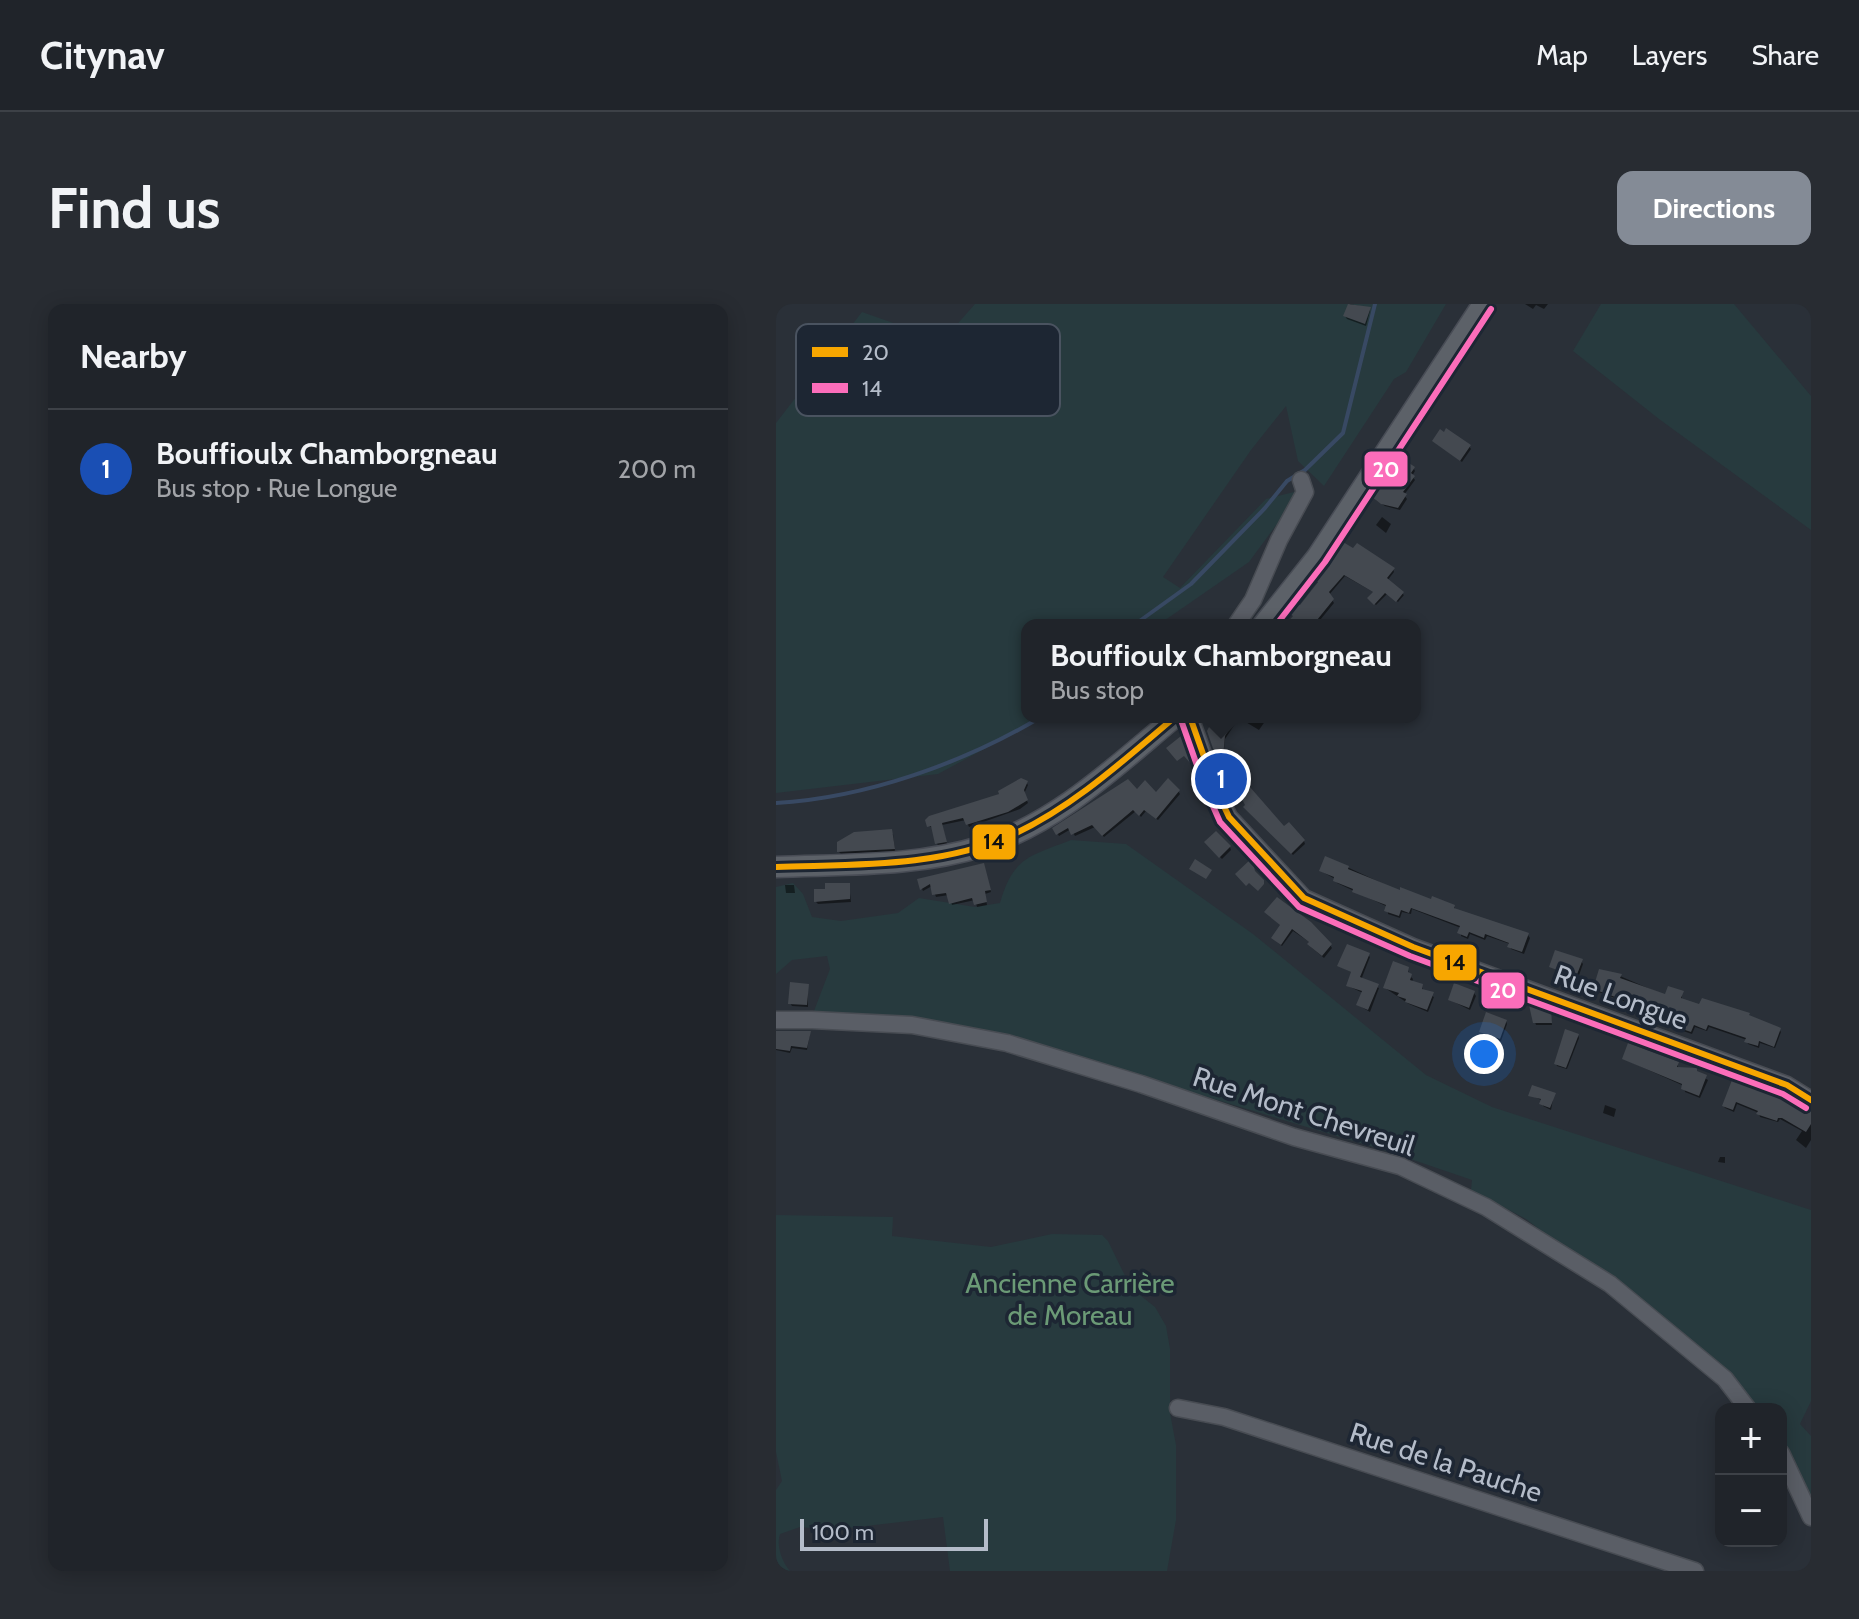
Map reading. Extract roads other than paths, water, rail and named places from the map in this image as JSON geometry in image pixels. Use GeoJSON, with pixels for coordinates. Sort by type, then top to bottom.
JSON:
{"type":"FeatureCollection","features":[{"type":"Feature","properties":{"kind":"main road"},"geometry":{"type":"LineString","coordinates":[[1268,619],[1317,557],[1483,304]]}},
{"type":"Feature","properties":{"kind":"main road"},"geometry":{"type":"LineString","coordinates":[[776,867],[934,858],[983,846],[1015,834],[1059,808],[1102,778],[1168,723]]}},
{"type":"Feature","properties":{"kind":"street"},"geometry":{"type":"LineString","coordinates":[[1240,619],[1253,600],[1279,540],[1305,492],[1301,480]]}},
{"type":"Feature","properties":{"kind":"street","name":"Rue Longue"},"geometry":{"type":"LineString","coordinates":[[1192,723],[1229,817],[1304,898],[1413,947],[1787,1085],[1811,1100]]}},
{"type":"Feature","properties":{"kind":"street","name":"Rue Mont Chevreuil"},"geometry":{"type":"LineString","coordinates":[[776,1020],[912,1025],[1007,1043],[1141,1084],[1294,1137],[1400,1166],[1486,1207],[1610,1284],[1725,1379],[1743,1403]]}},
{"type":"Feature","properties":{"kind":"street","name":"Rue de la Pauche"},"geometry":{"type":"LineString","coordinates":[[1178,1408],[1224,1417],[1695,1571]]}},
{"type":"Feature","properties":{"kind":"street"},"geometry":{"type":"LineString","coordinates":[[1787,1466],[1811,1517]]}},
{"type":"Feature","properties":{"kind":"waterway"},"geometry":{"type":"LineString","coordinates":[[1142,619],[1191,584],[1287,481],[1305,470],[1343,433],[1375,304]]}},
{"type":"Feature","properties":{"kind":"waterway"},"geometry":{"type":"LineString","coordinates":[[776,803],[810,800],[879,786],[947,763],[1030,723]]}},
{"type":"Feature","properties":{"kind":"place","name":"Bouffioulx Chamborgneau"},"geometry":{"type":"Point","coordinates":[1221,779]}},
{"type":"Feature","properties":{"kind":"park label","name":"Ancienne Carrière de Moreau"},"geometry":{"type":"Point","coordinates":[1070,1299]}}]}
